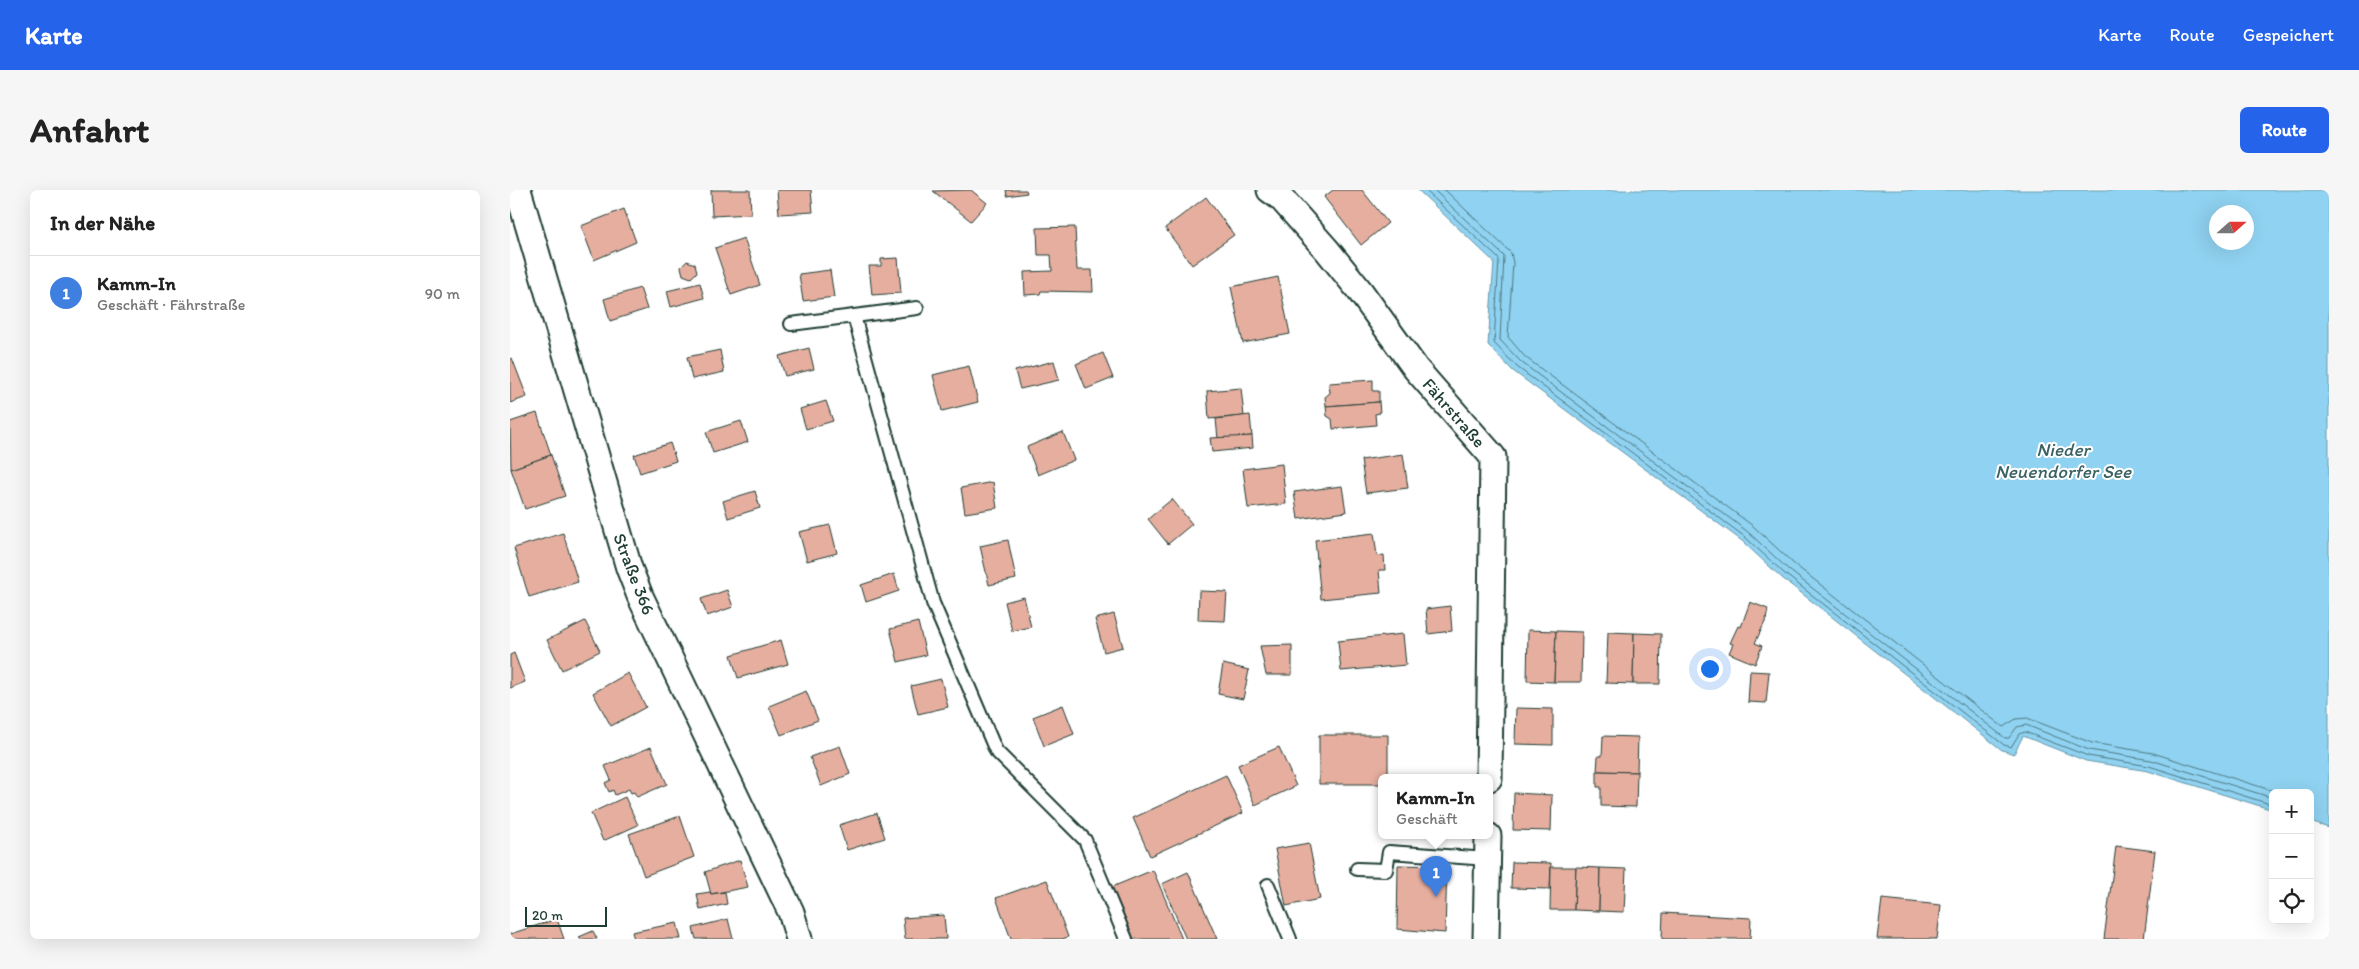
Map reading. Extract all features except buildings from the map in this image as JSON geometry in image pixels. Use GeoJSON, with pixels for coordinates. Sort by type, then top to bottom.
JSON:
{"type":"FeatureCollection","features":[{"type":"Feature","properties":{"kind":"street","name":"Straße 366"},"geometry":{"type":"LineString","coordinates":[[518,190],[629,568],[640,596],[791,912],[799,939]]}},
{"type":"Feature","properties":{"kind":"street","name":"Fährstraße"},"geometry":{"type":"LineString","coordinates":[[1270,190],[1281,198],[1327,250],[1360,291],[1416,369],[1493,457],[1489,774]]}},
{"type":"Feature","properties":{"kind":"street"},"geometry":{"type":"LineString","coordinates":[[1486,939],[1488,848]]}},
{"type":"Feature","properties":{"kind":"lane"},"geometry":{"type":"LineString","coordinates":[[791,324],[917,308]]}},
{"type":"Feature","properties":{"kind":"lane"},"geometry":{"type":"LineString","coordinates":[[854,316],[933,603],[996,751],[1085,840],[1126,939]]}},
{"type":"Feature","properties":{"kind":"lane"},"geometry":{"type":"LineString","coordinates":[[1357,869],[1386,870],[1389,852],[1488,848]]}},
{"type":"Feature","properties":{"kind":"lane"},"geometry":{"type":"LineString","coordinates":[[1268,885],[1290,939]]}},
{"type":"Feature","properties":{"kind":"water","name":"Nieder Neuendorfer See"},"geometry":{"type":"Polygon","coordinates":[[[1418,190],[2329,190],[2329,828],[2314,823],[2314,789],[2269,789],[2269,809],[2148,771],[2086,761],[2023,736],[2014,754],[2002,750],[1782,578],[1742,541],[1513,371],[1488,345],[1494,262],[1418,190]]]}},
{"type":"Feature","properties":{"kind":"place","name":"Kamm-In"},"geometry":{"type":"Point","coordinates":[1436,897]}}]}
